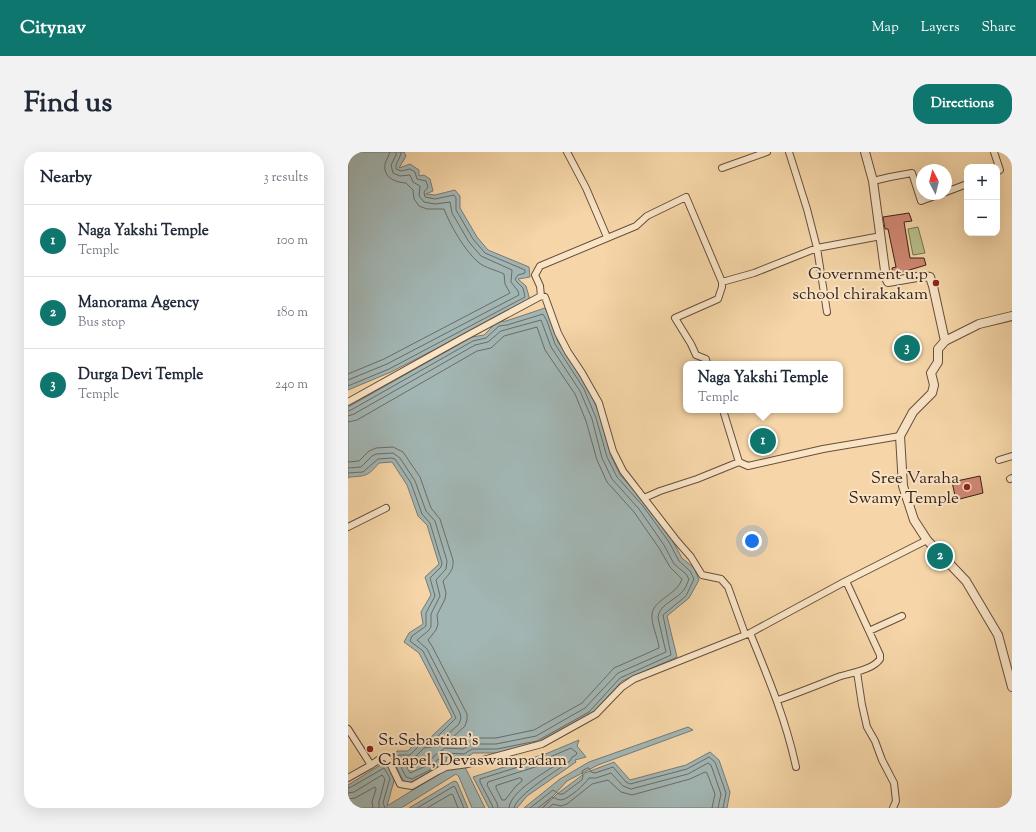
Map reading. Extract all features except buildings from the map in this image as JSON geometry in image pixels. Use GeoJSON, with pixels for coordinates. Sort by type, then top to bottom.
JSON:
{"type":"FeatureCollection","features":[{"type":"Feature","properties":{"kind":"street"},"geometry":{"type":"LineString","coordinates":[[567,152],[586,188],[607,237]]}},
{"type":"Feature","properties":{"kind":"street"},"geometry":{"type":"LineString","coordinates":[[722,168],[767,152]]}},
{"type":"Feature","properties":{"kind":"street"},"geometry":{"type":"LineString","coordinates":[[789,152],[817,248],[827,312]]}},
{"type":"Feature","properties":{"kind":"street"},"geometry":{"type":"LineString","coordinates":[[865,152],[872,181],[886,278],[888,282],[923,276],[930,277],[945,340]]}},
{"type":"Feature","properties":{"kind":"street"},"geometry":{"type":"LineString","coordinates":[[994,152],[998,164]]}},
{"type":"Feature","properties":{"kind":"street"},"geometry":{"type":"LineString","coordinates":[[872,181],[912,174],[916,186]]}},
{"type":"Feature","properties":{"kind":"street"},"geometry":{"type":"LineString","coordinates":[[952,190],[964,185]]}},
{"type":"Feature","properties":{"kind":"street"},"geometry":{"type":"LineString","coordinates":[[541,296],[540,286],[535,275],[540,266],[636,226],[647,216],[686,198],[722,282],[722,287],[718,299],[675,318],[696,355],[706,359],[706,361]]}},
{"type":"Feature","properties":{"kind":"street"},"geometry":{"type":"LineString","coordinates":[[722,282],[754,273],[817,248],[881,236]]}},
{"type":"Feature","properties":{"kind":"street"},"geometry":{"type":"LineString","coordinates":[[348,402],[454,342],[541,296],[546,297],[561,339],[599,402],[613,451],[622,471],[691,557],[702,575],[721,579],[728,587],[778,700],[796,767]]}},
{"type":"Feature","properties":{"kind":"street"},"geometry":{"type":"LineString","coordinates":[[1012,316],[979,324],[945,340],[938,349],[938,362],[931,373],[934,385],[932,393],[913,412],[900,436],[903,486],[914,520],[927,540],[966,581],[998,635],[1012,687]]}},
{"type":"Feature","properties":{"kind":"street"},"geometry":{"type":"LineString","coordinates":[[724,413],[739,462]]}},
{"type":"Feature","properties":{"kind":"street"},"geometry":{"type":"LineString","coordinates":[[644,498],[739,462],[748,466],[823,449],[900,436]]}},
{"type":"Feature","properties":{"kind":"street"},"geometry":{"type":"LineString","coordinates":[[999,460],[1012,456]]}},
{"type":"Feature","properties":{"kind":"street"},"geometry":{"type":"LineString","coordinates":[[348,527],[386,508]]}},
{"type":"Feature","properties":{"kind":"street"},"geometry":{"type":"LineString","coordinates":[[348,778],[384,756],[388,759],[400,784],[412,786],[446,767],[468,764],[542,744],[596,714],[622,687],[634,679],[748,634],[846,581],[927,540]]}},
{"type":"Feature","properties":{"kind":"street"},"geometry":{"type":"LineString","coordinates":[[778,700],[841,676],[857,672],[878,662],[880,659],[880,655],[846,581]]}},
{"type":"Feature","properties":{"kind":"street"},"geometry":{"type":"LineString","coordinates":[[869,631],[902,616]]}},
{"type":"Feature","properties":{"kind":"street"},"geometry":{"type":"LineString","coordinates":[[857,672],[867,727],[894,783],[896,801],[893,808]]}},
{"type":"Feature","properties":{"kind":"street"},"geometry":{"type":"LineString","coordinates":[[348,729],[371,765]]}},
{"type":"Feature","properties":{"kind":"green space"},"geometry":{"type":"Polygon","coordinates":[[[918,227],[925,253],[913,255],[908,229],[918,227]]]}},
{"type":"Feature","properties":{"kind":"water"},"geometry":{"type":"Polygon","coordinates":[[[348,152],[404,152],[406,156],[399,168],[410,164],[419,170],[419,176],[424,175],[430,179],[433,191],[426,194],[435,195],[455,190],[460,196],[460,208],[477,237],[488,250],[529,267],[530,277],[518,279],[526,286],[530,300],[391,372],[348,390],[348,152]]]}},
{"type":"Feature","properties":{"kind":"water"},"geometry":{"type":"Polygon","coordinates":[[[545,308],[551,319],[558,342],[588,386],[600,416],[611,456],[620,475],[646,503],[672,540],[682,558],[694,568],[699,580],[689,598],[667,616],[677,657],[622,681],[591,715],[539,744],[497,753],[473,753],[466,758],[447,757],[446,762],[440,763],[433,773],[413,783],[408,783],[403,780],[392,758],[397,751],[408,751],[420,738],[430,738],[452,717],[419,653],[404,642],[409,633],[423,624],[421,612],[431,595],[425,577],[439,564],[427,525],[418,516],[407,485],[392,462],[379,463],[372,471],[366,474],[348,478],[348,407],[472,337],[484,335],[497,322],[506,321],[545,308]]]}},
{"type":"Feature","properties":{"kind":"water"},"geometry":{"type":"Polygon","coordinates":[[[688,727],[693,730],[598,765],[567,781],[542,808],[524,808],[560,779],[589,762],[688,727]]]}},
{"type":"Feature","properties":{"kind":"water"},"geometry":{"type":"Polygon","coordinates":[[[579,740],[577,746],[586,757],[575,760],[576,762],[527,796],[517,808],[489,808],[473,777],[548,753],[579,740]]]}},
{"type":"Feature","properties":{"kind":"water"},"geometry":{"type":"Polygon","coordinates":[[[710,752],[719,760],[730,792],[727,808],[543,808],[557,794],[585,773],[614,762],[630,780],[686,765],[710,752]]]}},
{"type":"Feature","properties":{"kind":"water"},"geometry":{"type":"Polygon","coordinates":[[[385,762],[395,777],[387,806],[447,769],[465,767],[485,808],[472,808],[459,777],[456,774],[401,808],[348,808],[348,785],[385,762]]]}},
{"type":"Feature","properties":{"kind":"water"},"geometry":{"type":"Polygon","coordinates":[[[454,781],[457,782],[468,808],[409,808],[454,781]]]}},
{"type":"Feature","properties":{"kind":"place","name":"Government u.p school chirakakam"},"geometry":{"type":"Point","coordinates":[936,283]}},
{"type":"Feature","properties":{"kind":"place","name":"Durga Devi Temple"},"geometry":{"type":"Point","coordinates":[907,348]}},
{"type":"Feature","properties":{"kind":"place","name":"Naga Yakshi Temple"},"geometry":{"type":"Point","coordinates":[763,441]}},
{"type":"Feature","properties":{"kind":"place","name":"Sree Varaha Swamy Temple"},"geometry":{"type":"Point","coordinates":[967,487]}},
{"type":"Feature","properties":{"kind":"place","name":"Manorama Agency"},"geometry":{"type":"Point","coordinates":[940,556]}},
{"type":"Feature","properties":{"kind":"place","name":"St.Sebastian's Chapel, Devaswampadam"},"geometry":{"type":"Point","coordinates":[370,749]}}]}
